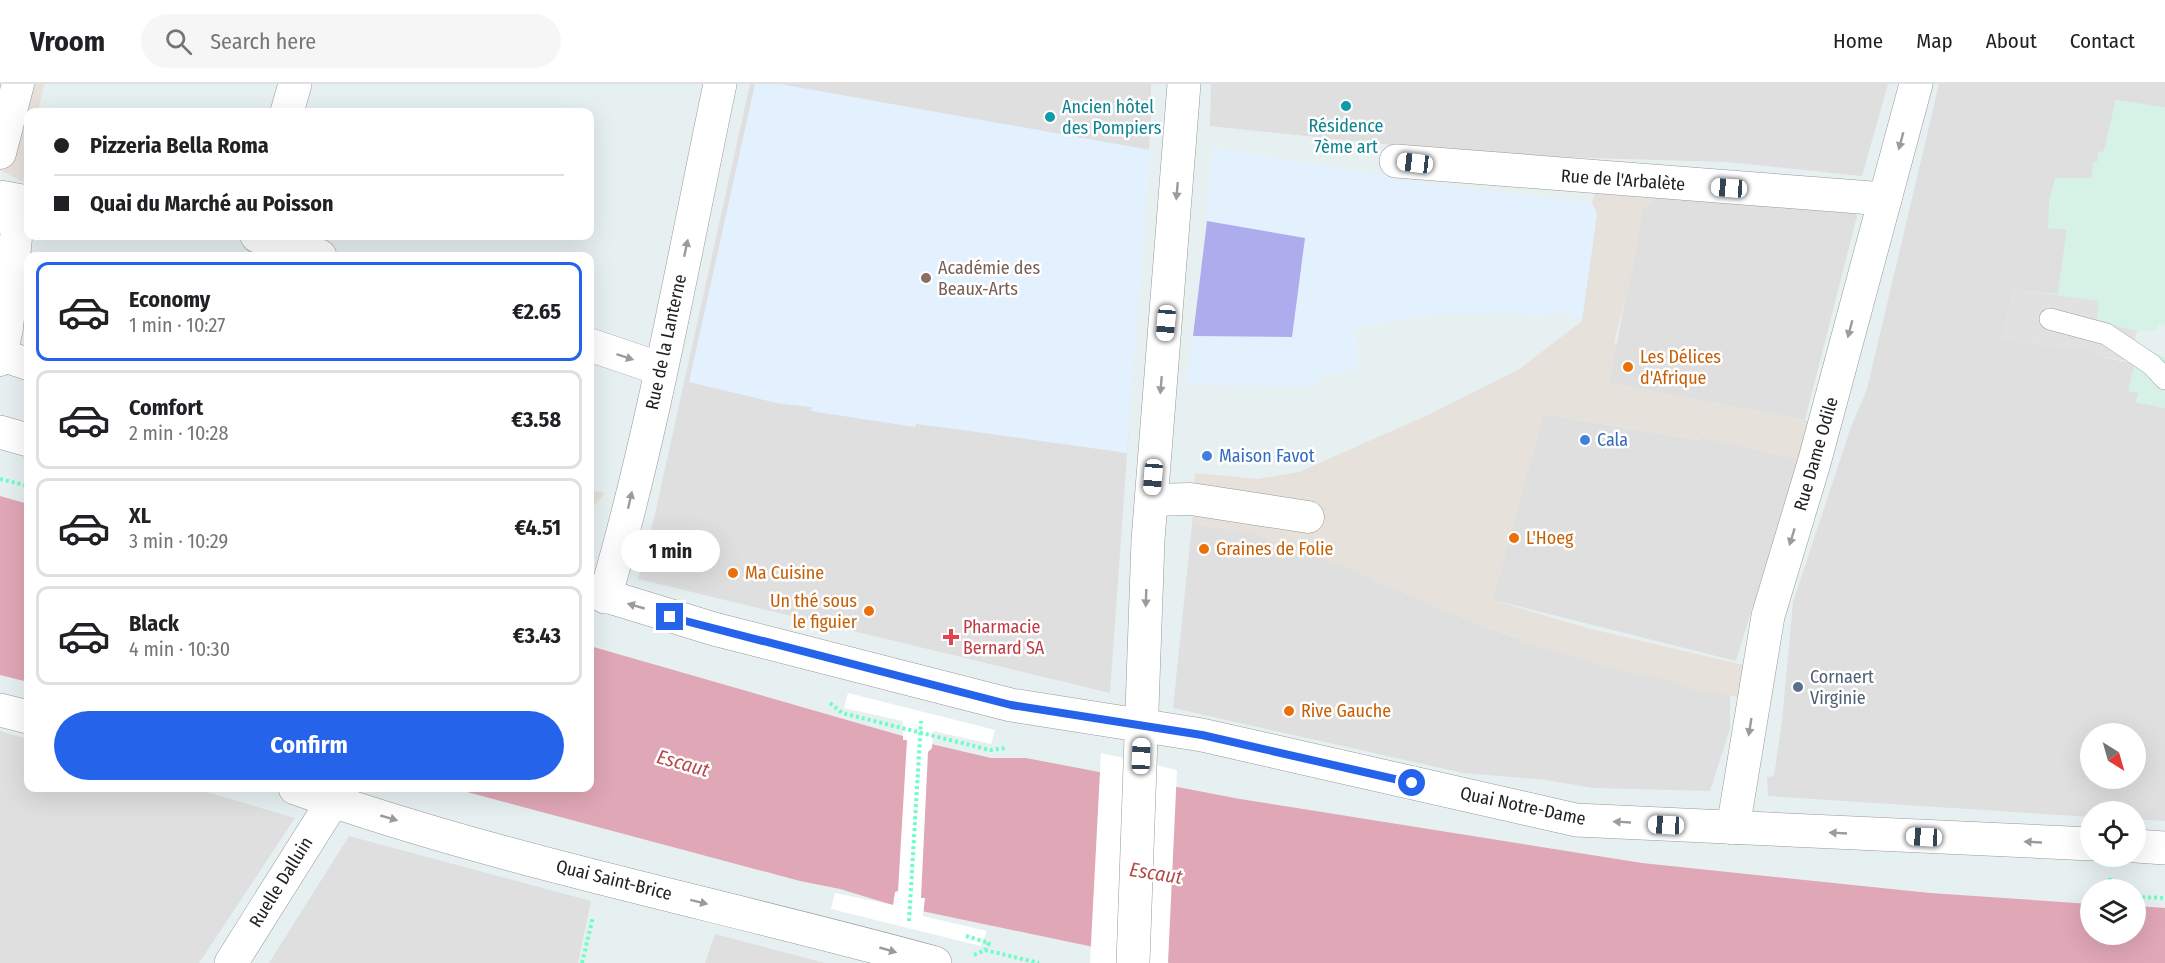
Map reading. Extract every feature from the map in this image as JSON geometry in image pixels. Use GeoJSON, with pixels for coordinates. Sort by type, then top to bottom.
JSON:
{"type":"FeatureCollection","features":[{"type":"Feature","properties":{"kind":"street"},"geometry":{"type":"LineString","coordinates":[[0,153],[18,84]]}},
{"type":"Feature","properties":{"kind":"street"},"geometry":{"type":"LineString","coordinates":[[288,108],[295,84]]}},
{"type":"Feature","properties":{"kind":"street","name":"Rue de la Lanterne"},"geometry":{"type":"LineString","coordinates":[[597,594],[620,546],[661,369],[720,84]]}},
{"type":"Feature","properties":{"kind":"street"},"geometry":{"type":"LineString","coordinates":[[1133,963],[1151,500],[1184,84]]}},
{"type":"Feature","properties":{"kind":"street","name":"Rue Dame Odile"},"geometry":{"type":"LineString","coordinates":[[1733,828],[1768,616],[1814,464],[1916,84]]}},
{"type":"Feature","properties":{"kind":"street","name":"Rue de l'Arbalète"},"geometry":{"type":"LineString","coordinates":[[1396,161],[1885,199]]}},
{"type":"Feature","properties":{"kind":"street"},"geometry":{"type":"LineString","coordinates":[[0,197],[15,213],[7,328],[10,360]]}},
{"type":"Feature","properties":{"kind":"street"},"geometry":{"type":"LineString","coordinates":[[270,240],[307,252]]}},
{"type":"Feature","properties":{"kind":"street"},"geometry":{"type":"LineString","coordinates":[[594,346],[661,369]]}},
{"type":"Feature","properties":{"kind":"street"},"geometry":{"type":"LineString","coordinates":[[0,432],[24,439]]}},
{"type":"Feature","properties":{"kind":"street"},"geometry":{"type":"LineString","coordinates":[[1151,500],[1191,499],[1308,517]]}},
{"type":"Feature","properties":{"kind":"street","name":"Quai Notre-Dame"},"geometry":{"type":"LineString","coordinates":[[597,594],[714,629],[1011,705],[1202,735],[1576,820],[2080,844]]}},
{"type":"Feature","properties":{"kind":"street"},"geometry":{"type":"LineString","coordinates":[[0,710],[24,716]]}},
{"type":"Feature","properties":{"kind":"street","name":"Quai Saint-Brice"},"geometry":{"type":"LineString","coordinates":[[307,792],[604,879],[821,931],[935,963]]}},
{"type":"Feature","properties":{"kind":"street","name":"Ruelle Dalluin"},"geometry":{"type":"LineString","coordinates":[[231,963],[333,801]]}},
{"type":"Feature","properties":{"kind":"street"},"geometry":{"type":"LineString","coordinates":[[2146,847],[2165,848]]}},
{"type":"Feature","properties":{"kind":"lane"},"geometry":{"type":"LineString","coordinates":[[2050,319],[2106,334],[2152,365],[2165,379]]}},
{"type":"Feature","properties":{"kind":"path"},"geometry":{"type":"LineString","coordinates":[[0,479],[24,485]]}},
{"type":"Feature","properties":{"kind":"path"},"geometry":{"type":"LineString","coordinates":[[909,921],[921,722]]}},
{"type":"Feature","properties":{"kind":"path"},"geometry":{"type":"LineString","coordinates":[[2146,897],[2165,898]]}},
{"type":"Feature","properties":{"kind":"path"},"geometry":{"type":"LineString","coordinates":[[582,963],[596,908]]}},
{"type":"Feature","properties":{"kind":"path"},"geometry":{"type":"LineString","coordinates":[[989,943],[986,950],[1039,963]]}},
{"type":"Feature","properties":{"kind":"shaded area"},"geometry":{"type":"Polygon","coordinates":[[[0,84],[44,84],[39,108],[24,108],[23,182],[0,170],[0,84]]]}},
{"type":"Feature","properties":{"kind":"shaded area"},"geometry":{"type":"Polygon","coordinates":[[[750,84],[1151,84],[1151,119],[1110,693],[638,579],[655,514],[750,84]]]}},
{"type":"Feature","properties":{"kind":"shaded area","name":"Académie des Beaux-Arts"},"geometry":{"type":"Polygon","coordinates":[[[755,84],[780,84],[1150,150],[1127,453],[916,424],[915,427],[811,411],[812,407],[781,404],[689,382],[755,84]]]}},
{"type":"Feature","properties":{"kind":"shaded area"},"geometry":{"type":"Polygon","coordinates":[[[1211,84],[1888,84],[1862,176],[1726,162],[1487,155],[1210,126],[1211,84]]]}},
{"type":"Feature","properties":{"kind":"shaded area"},"geometry":{"type":"Polygon","coordinates":[[[1939,84],[2165,84],[2165,108],[2116,100],[2104,151],[2098,161],[2093,164],[2092,178],[2048,228],[2067,229],[2058,294],[2000,339],[2093,350],[2097,356],[2135,364],[2139,393],[2136,402],[2165,408],[2165,821],[2146,820],[2146,801],[2080,801],[2080,816],[1768,796],[1767,777],[1774,776],[1782,721],[1793,602],[1851,427],[1867,389],[1939,84]]]}},
{"type":"Feature","properties":{"kind":"shaded area"},"geometry":{"type":"Polygon","coordinates":[[[2116,100],[2165,107],[2165,325],[2159,324],[2157,330],[2137,331],[2133,343],[2165,357],[2165,408],[2135,402],[2139,393],[2128,391],[2135,363],[2096,356],[2093,350],[2000,340],[2014,289],[2058,294],[2067,230],[2048,228],[2049,201],[2055,178],[2092,178],[2093,163],[2098,161],[2098,152],[2104,151],[2116,100]]]}},
{"type":"Feature","properties":{"kind":"shaded area"},"geometry":{"type":"Polygon","coordinates":[[[1212,148],[1396,177],[1396,180],[1592,203],[1597,214],[1582,321],[1567,312],[1548,314],[1543,317],[1512,313],[1427,315],[1355,327],[1358,369],[1318,375],[1317,386],[1187,385],[1207,221],[1212,148]]]}},
{"type":"Feature","properties":{"kind":"shaded area"},"geometry":{"type":"Polygon","coordinates":[[[1600,178],[1658,197],[1643,209],[1633,269],[1614,343],[1617,344],[1609,383],[1805,420],[1823,430],[1814,463],[1700,437],[1699,440],[1544,414],[1493,600],[1587,628],[1760,669],[1755,700],[1689,689],[1669,681],[1614,669],[1519,641],[1520,638],[1484,627],[1306,551],[1301,558],[1273,546],[1274,542],[1249,532],[1248,534],[1192,524],[1195,473],[1258,479],[1299,472],[1430,414],[1518,370],[1582,321],[1597,214],[1592,203],[1600,178]]]}},
{"type":"Feature","properties":{"kind":"shaded area"},"geometry":{"type":"Polygon","coordinates":[[[1658,197],[1851,209],[1857,216],[1805,420],[1609,383],[1643,209],[1658,197]]]}},
{"type":"Feature","properties":{"kind":"shaded area"},"geometry":{"type":"Polygon","coordinates":[[[1207,221],[1305,238],[1292,337],[1193,336],[1207,221]]]}},
{"type":"Feature","properties":{"kind":"shaded area"},"geometry":{"type":"Polygon","coordinates":[[[2014,289],[2099,301],[2097,321],[2137,331],[2129,361],[2096,356],[2093,350],[2000,340],[2014,289]]]}},
{"type":"Feature","properties":{"kind":"shaded area"},"geometry":{"type":"Polygon","coordinates":[[[1543,414],[1698,440],[1700,437],[1798,459],[1736,661],[1493,600],[1543,414]]]}},
{"type":"Feature","properties":{"kind":"shaded area"},"geometry":{"type":"Polygon","coordinates":[[[594,491],[605,493],[594,506],[594,491]]]}},
{"type":"Feature","properties":{"kind":"shaded area"},"geometry":{"type":"Polygon","coordinates":[[[1192,524],[1306,540],[1374,580],[1484,627],[1586,660],[1730,695],[1730,729],[1710,791],[1594,788],[1546,780],[1463,773],[1173,708],[1192,524]]]}},
{"type":"Feature","properties":{"kind":"shaded area"},"geometry":{"type":"Polygon","coordinates":[[[0,731],[24,738],[24,792],[207,792],[295,818],[199,963],[0,963],[0,731]]]}},
{"type":"Feature","properties":{"kind":"shaded area"},"geometry":{"type":"Polygon","coordinates":[[[349,836],[591,901],[578,963],[269,963],[349,836]]]}},
{"type":"Feature","properties":{"kind":"shaded area"},"geometry":{"type":"Polygon","coordinates":[[[715,934],[825,963],[705,963],[715,934]]]}},
{"type":"Feature","properties":{"kind":"water"},"geometry":{"type":"Polygon","coordinates":[[[0,496],[24,503],[24,681],[0,675],[0,496]]]}},
{"type":"Feature","properties":{"kind":"water","name":"Escaut"},"geometry":{"type":"Polygon","coordinates":[[[594,647],[927,743],[991,758],[1026,758],[1240,799],[1642,863],[1930,893],[2080,903],[2080,945],[2146,945],[2146,907],[2165,908],[2165,963],[1170,963],[893,905],[840,889],[800,881],[467,792],[594,792],[594,647]]]}},
{"type":"Feature","properties":{"kind":"pier"},"geometry":{"type":"Polygon","coordinates":[[[848,693],[995,730],[991,744],[933,731],[932,748],[928,752],[921,898],[925,898],[923,916],[987,931],[981,946],[831,909],[835,893],[893,905],[895,892],[898,891],[907,740],[903,740],[903,721],[844,708],[848,693]]]}},
{"type":"Feature","properties":{"kind":"pier"},"geometry":{"type":"Polygon","coordinates":[[[1101,753],[1177,770],[1168,963],[1090,963],[1101,753]]]}},
{"type":"Feature","properties":{"kind":"place","name":"Résidence 7ème art"},"geometry":{"type":"Point","coordinates":[1346,106]}},
{"type":"Feature","properties":{"kind":"place","name":"Ancien hôtel des Pompiers"},"geometry":{"type":"Point","coordinates":[1050,117]}},
{"type":"Feature","properties":{"kind":"place","name":"Académie des Beaux-Arts"},"geometry":{"type":"Point","coordinates":[926,278]}},
{"type":"Feature","properties":{"kind":"place","name":"Les Délices d'Afrique"},"geometry":{"type":"Point","coordinates":[1628,367]}},
{"type":"Feature","properties":{"kind":"place","name":"Cala"},"geometry":{"type":"Point","coordinates":[1585,440]}},
{"type":"Feature","properties":{"kind":"place","name":"Maison Favot"},"geometry":{"type":"Point","coordinates":[1207,456]}},
{"type":"Feature","properties":{"kind":"place","name":"L'Hoeg"},"geometry":{"type":"Point","coordinates":[1514,538]}},
{"type":"Feature","properties":{"kind":"place","name":"Graines de Folie"},"geometry":{"type":"Point","coordinates":[1204,549]}},
{"type":"Feature","properties":{"kind":"place","name":"Ma Cuisine"},"geometry":{"type":"Point","coordinates":[733,573]}},
{"type":"Feature","properties":{"kind":"place","name":"Un thé sous le figuier"},"geometry":{"type":"Point","coordinates":[869,611]}},
{"type":"Feature","properties":{"kind":"place","name":"Pharmacie Bernard SA"},"geometry":{"type":"Point","coordinates":[951,637]}},
{"type":"Feature","properties":{"kind":"place","name":"Cornaert Virginie"},"geometry":{"type":"Point","coordinates":[1798,687]}},
{"type":"Feature","properties":{"kind":"place","name":"Rive Gauche"},"geometry":{"type":"Point","coordinates":[1289,711]}},
{"type":"Feature","properties":{"kind":"route"},"geometry":{"type":"LineString","coordinates":[[670,617],[1011,705],[1202,735],[1412,783]]}}]}
